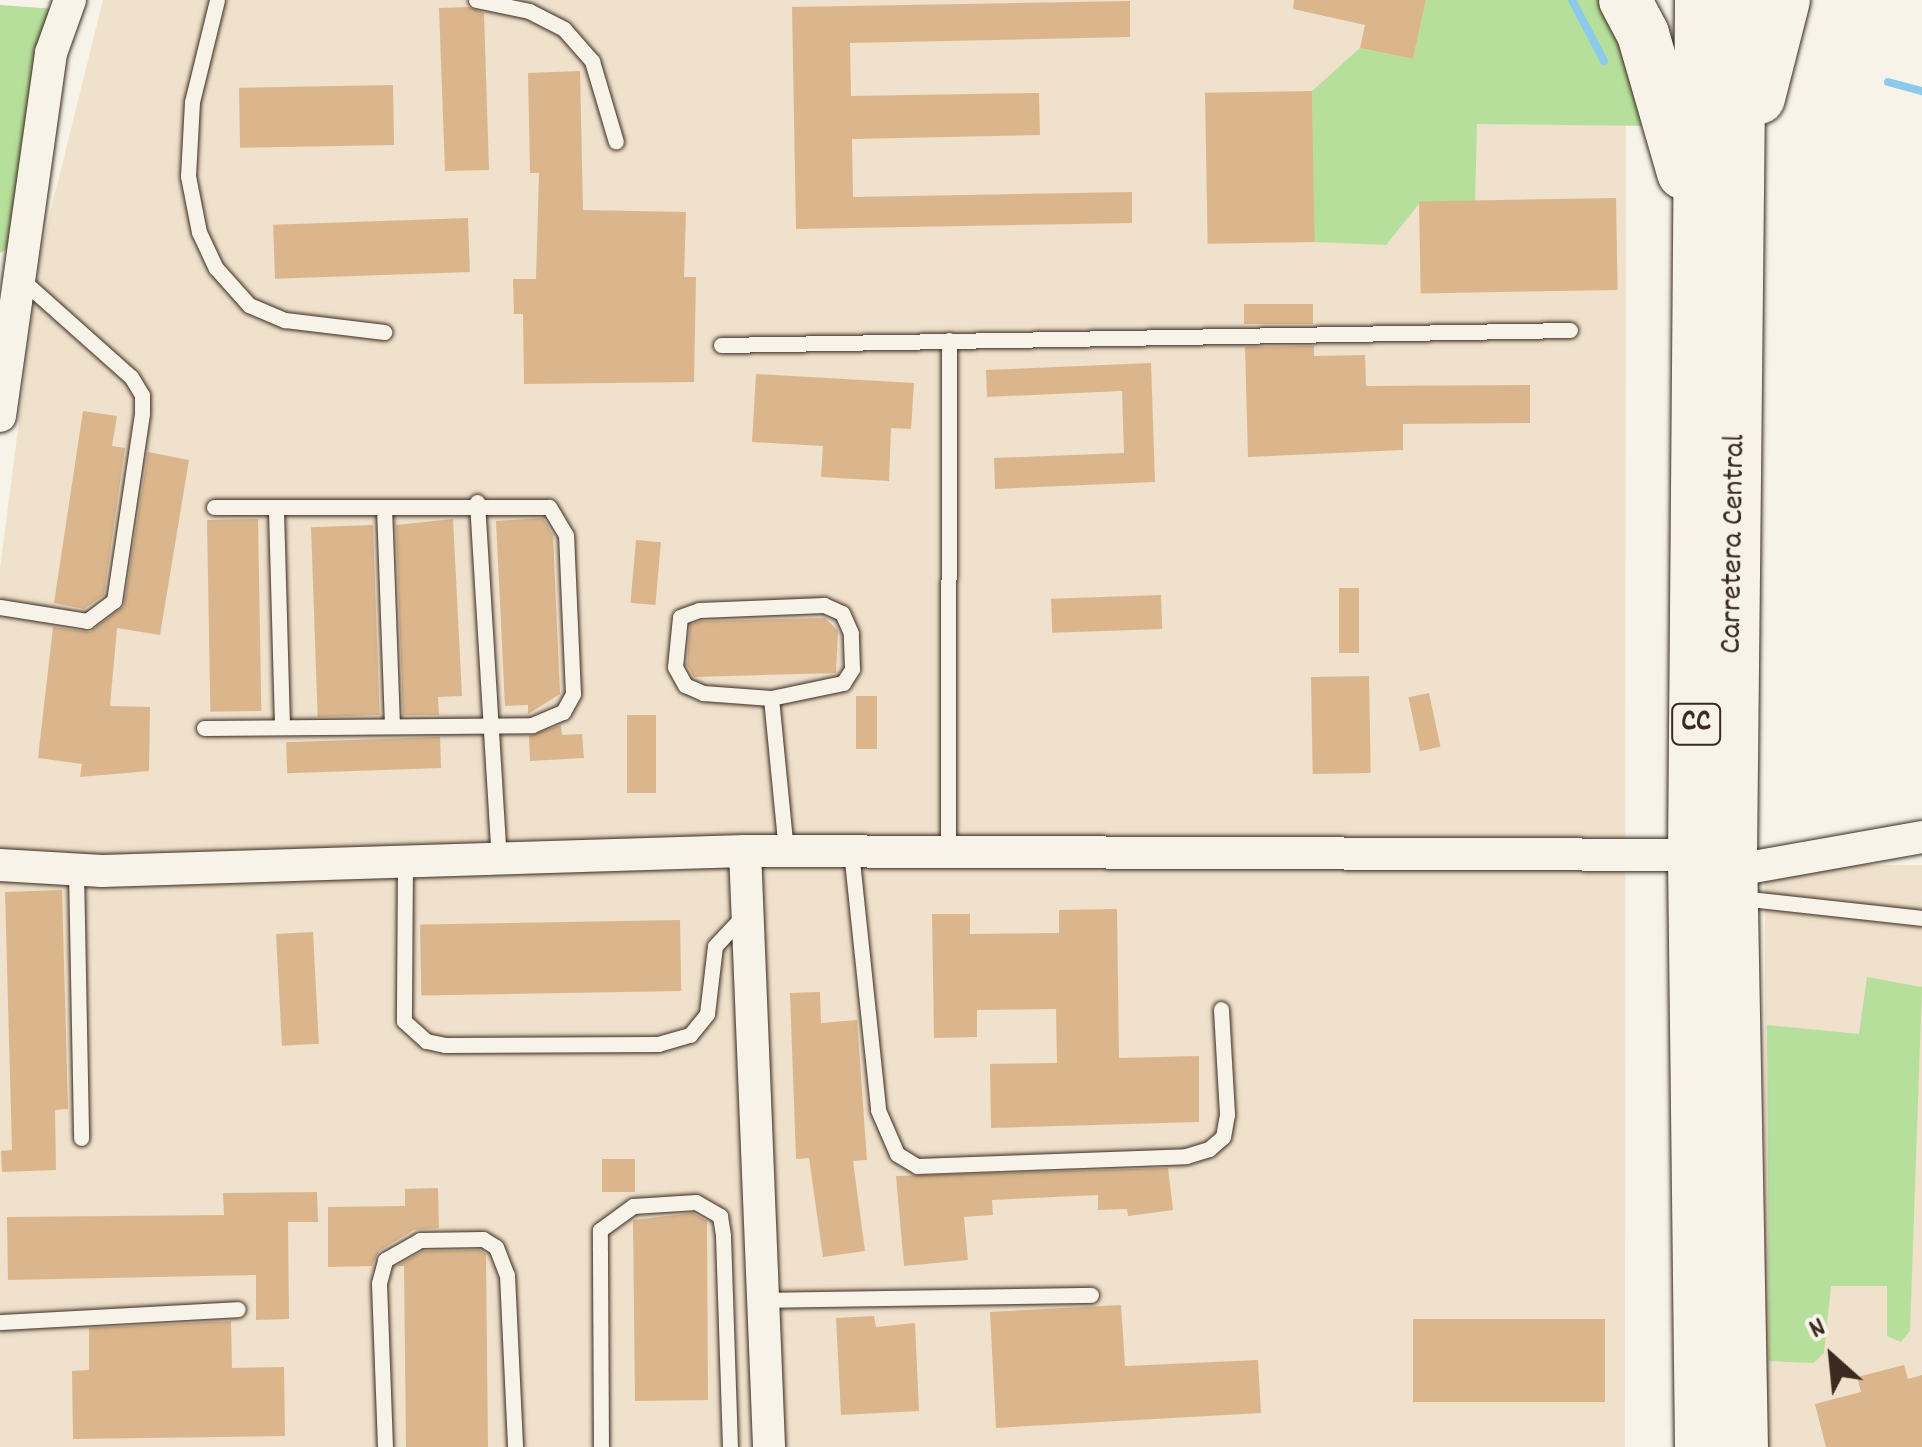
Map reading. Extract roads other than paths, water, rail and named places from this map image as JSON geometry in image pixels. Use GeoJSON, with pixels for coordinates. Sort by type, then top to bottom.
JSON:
{"type":"FeatureCollection","features":[{"type":"Feature","properties":{"kind":"highway"},"geometry":{"type":"LineString","coordinates":[[1625,0],[1644,34],[1678,150],[1700,257]]}},
{"type":"Feature","properties":{"kind":"highway","name":"Carretera Central"},"geometry":{"type":"LineString","coordinates":[[1701,0],[1700,257],[1742,1447]]}},
{"type":"Feature","properties":{"kind":"highway","name":"Carretera Central"},"geometry":{"type":"LineString","coordinates":[[1700,1447],[1722,869],[1741,167],[1740,0]]}},
{"type":"Feature","properties":{"kind":"highway"},"geometry":{"type":"LineString","coordinates":[[1741,167],[1784,0]]}},
{"type":"Feature","properties":{"kind":"street"},"geometry":{"type":"LineString","coordinates":[[0,416],[16,274],[50,52],[70,0]]}},
{"type":"Feature","properties":{"kind":"street"},"geometry":{"type":"LineString","coordinates":[[0,865],[76,870],[851,851],[1722,869],[1922,838]]}},
{"type":"Feature","properties":{"kind":"street"},"geometry":{"type":"LineString","coordinates":[[746,851],[769,1447]]}},
{"type":"Feature","properties":{"kind":"lane"},"geometry":{"type":"LineString","coordinates":[[216,0],[192,102],[188,176],[199,232],[216,268],[249,306],[285,320],[384,332]]}},
{"type":"Feature","properties":{"kind":"lane"},"geometry":{"type":"LineString","coordinates":[[476,0],[529,11],[564,29],[592,60],[616,142]]}},
{"type":"Feature","properties":{"kind":"lane"},"geometry":{"type":"LineString","coordinates":[[0,606],[88,621],[114,601],[142,413],[142,395],[131,376],[16,274]]}},
{"type":"Feature","properties":{"kind":"lane"},"geometry":{"type":"LineString","coordinates":[[721,344],[1570,330]]}},
{"type":"Feature","properties":{"kind":"lane"},"geometry":{"type":"LineString","coordinates":[[948,852],[949,340]]}},
{"type":"Feature","properties":{"kind":"lane"},"geometry":{"type":"LineString","coordinates":[[477,502],[498,859]]}},
{"type":"Feature","properties":{"kind":"lane"},"geometry":{"type":"LineString","coordinates":[[204,728],[550,720],[571,703],[566,535],[549,506],[477,502],[276,510],[214,508]]}},
{"type":"Feature","properties":{"kind":"lane"},"geometry":{"type":"LineString","coordinates":[[384,506],[392,726]]}},
{"type":"Feature","properties":{"kind":"lane"},"geometry":{"type":"LineString","coordinates":[[276,510],[282,727]]}},
{"type":"Feature","properties":{"kind":"lane"},"geometry":{"type":"LineString","coordinates":[[824,605],[842,613],[851,633],[852,669],[843,683],[770,698],[703,693],[685,684],[675,667],[680,617],[699,610],[824,605]]}},
{"type":"Feature","properties":{"kind":"lane"},"geometry":{"type":"LineString","coordinates":[[770,698],[786,851]]}},
{"type":"Feature","properties":{"kind":"lane"},"geometry":{"type":"LineString","coordinates":[[851,851],[878,1110],[898,1154],[917,1166],[1186,1156],[1209,1150],[1222,1137],[1227,1114],[1221,1010]]}},
{"type":"Feature","properties":{"kind":"lane"},"geometry":{"type":"LineString","coordinates":[[405,862],[404,1021],[426,1041],[445,1045],[658,1044],[690,1035],[706,1014],[715,946],[750,910]]}},
{"type":"Feature","properties":{"kind":"lane"},"geometry":{"type":"LineString","coordinates":[[1722,869],[1922,918]]}},
{"type":"Feature","properties":{"kind":"lane"},"geometry":{"type":"LineString","coordinates":[[76,870],[81,1138]]}},
{"type":"Feature","properties":{"kind":"lane"},"geometry":{"type":"LineString","coordinates":[[601,1447],[600,1230],[633,1206],[696,1202],[720,1216],[724,1236],[730,1447]]}},
{"type":"Feature","properties":{"kind":"lane"},"geometry":{"type":"LineString","coordinates":[[385,1447],[379,1283],[385,1260],[420,1240],[483,1239],[496,1246],[507,1275],[515,1447]]}},
{"type":"Feature","properties":{"kind":"lane"},"geometry":{"type":"LineString","coordinates":[[763,1300],[1091,1295]]}},
{"type":"Feature","properties":{"kind":"lane"},"geometry":{"type":"LineString","coordinates":[[0,1322],[238,1309]]}},
{"type":"Feature","properties":{"kind":"waterway"},"geometry":{"type":"LineString","coordinates":[[1572,0],[1604,61]]}},
{"type":"Feature","properties":{"kind":"waterway"},"geometry":{"type":"LineString","coordinates":[[1888,82],[1922,91]]}}]}
